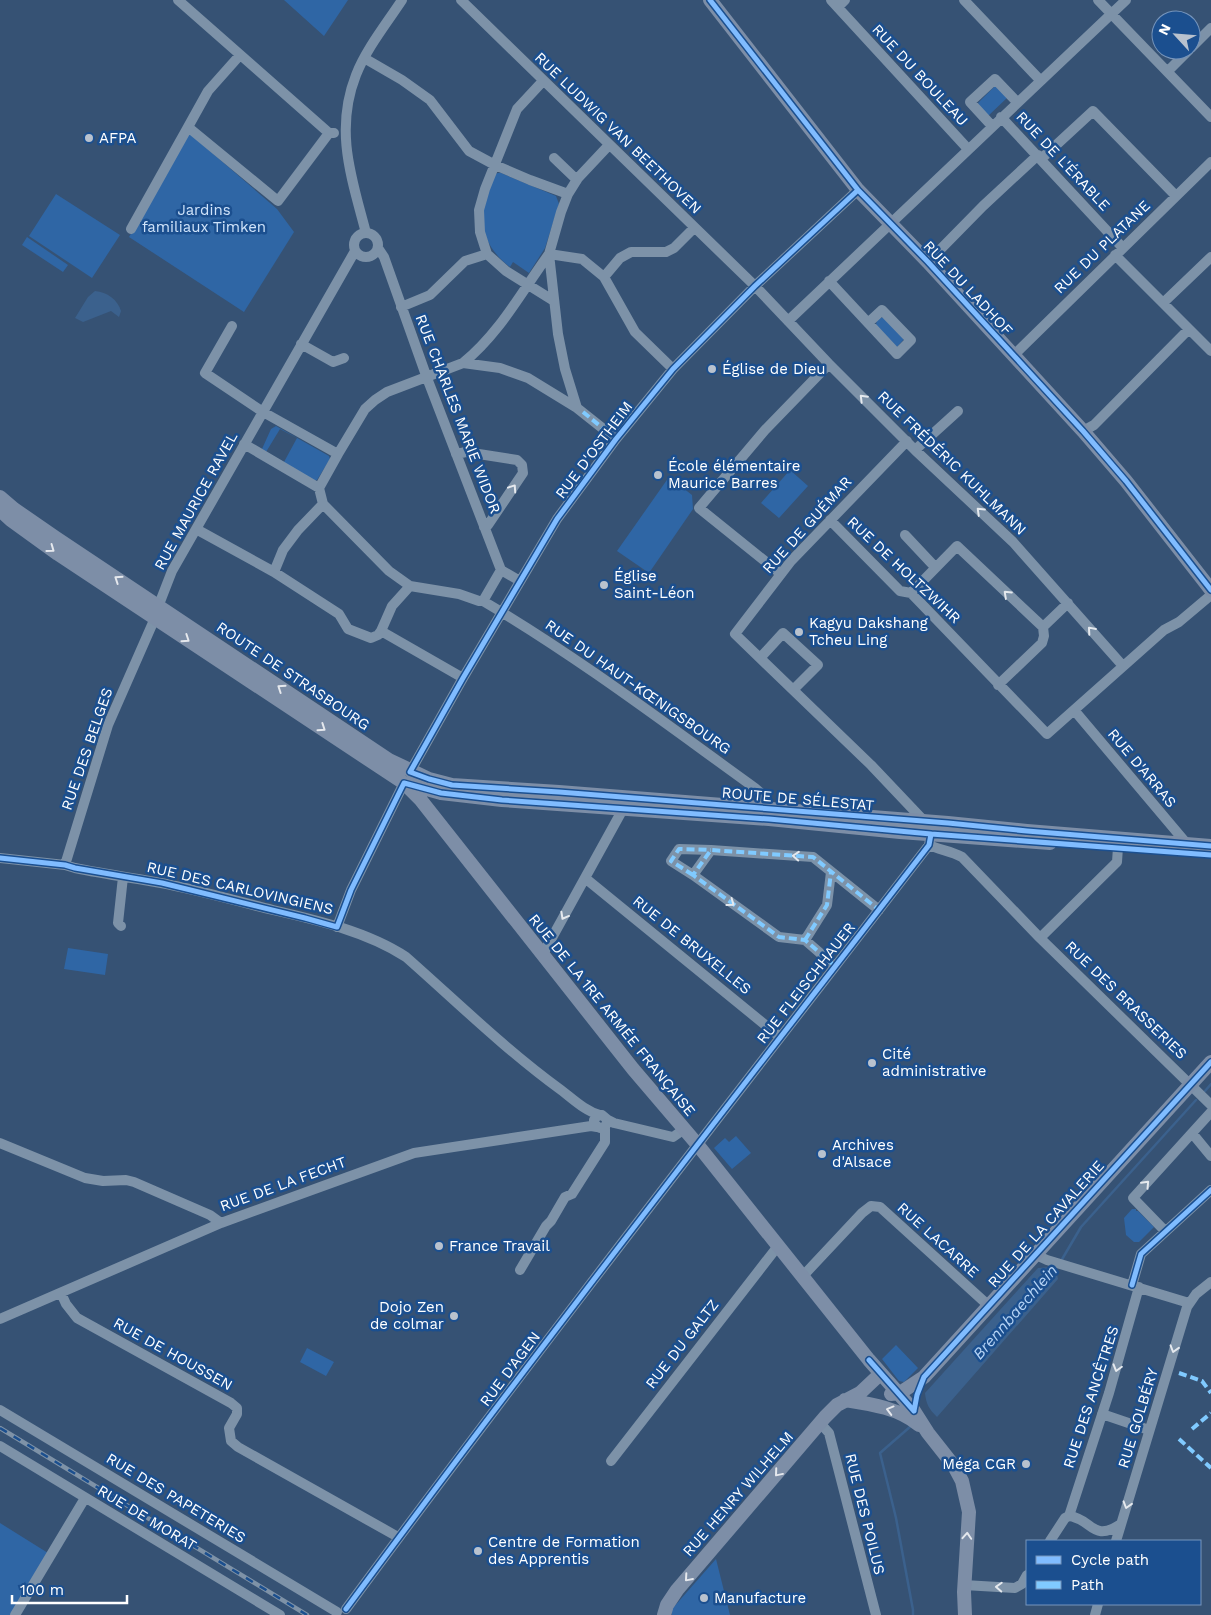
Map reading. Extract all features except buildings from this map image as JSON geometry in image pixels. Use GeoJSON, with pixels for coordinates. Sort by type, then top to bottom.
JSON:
{"type":"FeatureCollection","features":[{"type":"Feature","properties":{"kind":"main road","name":"RUE DU LADHOF"},"geometry":{"type":"LineString","coordinates":[[710,0],[858,190],[928,262],[1083,430],[1126,481],[1211,590]]}},
{"type":"Feature","properties":{"kind":"main road","name":"ROUTE DE STRASBOURG"},"geometry":{"type":"LineString","coordinates":[[0,497],[157,613]]}},
{"type":"Feature","properties":{"kind":"main road","name":"ROUTE DE STRASBOURG"},"geometry":{"type":"LineString","coordinates":[[0,510],[6,518],[58,554],[157,613],[407,777]]}},
{"type":"Feature","properties":{"kind":"main road","name":"ROUTE DE SÉLESTAT"},"geometry":{"type":"LineString","coordinates":[[407,777],[441,793],[502,800],[623,809],[769,814],[928,834],[1118,847],[1187,849],[1211,846]]}},
{"type":"Feature","properties":{"kind":"main road","name":"ROUTE DE SÉLESTAT"},"geometry":{"type":"LineString","coordinates":[[407,777],[428,779],[452,785],[755,808],[769,814]]}},
{"type":"Feature","properties":{"kind":"main road","name":"RUE DE LA 1RE ARMÉE FRANÇAISE"},"geometry":{"type":"LineString","coordinates":[[407,777],[428,809],[633,1070],[696,1144],[869,1360]]}},
{"type":"Feature","properties":{"kind":"main road"},"geometry":{"type":"LineString","coordinates":[[428,809],[441,793]]}},
{"type":"Feature","properties":{"kind":"main road","name":"ROUTE DE SÉLESTAT"},"geometry":{"type":"LineString","coordinates":[[928,834],[1187,849],[1211,855]]}},
{"type":"Feature","properties":{"kind":"main road","name":"RUE DE LA CAVALERIE"},"geometry":{"type":"LineString","coordinates":[[900,1393],[924,1377],[989,1306],[1041,1257],[1211,1062]]}},
{"type":"Feature","properties":{"kind":"main road"},"geometry":{"type":"LineString","coordinates":[[869,1360],[887,1392],[900,1393]]}},
{"type":"Feature","properties":{"kind":"main road"},"geometry":{"type":"LineString","coordinates":[[869,1360],[914,1411],[928,1433],[954,1466],[962,1481],[969,1512],[964,1615]]}},
{"type":"Feature","properties":{"kind":"main road","name":"RUE HENRY WILHELM"},"geometry":{"type":"LineString","coordinates":[[664,1615],[667,1604],[677,1590],[820,1423],[837,1405],[860,1393],[877,1377]]}},
{"type":"Feature","properties":{"kind":"main road","name":"RUE DE LA CAVALERIE"},"geometry":{"type":"LineString","coordinates":[[914,1411],[917,1395],[924,1377]]}},
{"type":"Feature","properties":{"kind":"main road"},"geometry":{"type":"LineString","coordinates":[[845,1400],[905,1414],[928,1433]]}},
{"type":"Feature","properties":{"kind":"street"},"geometry":{"type":"LineString","coordinates":[[178,0],[330,133],[345,135]]}},
{"type":"Feature","properties":{"kind":"street"},"geometry":{"type":"LineString","coordinates":[[366,233],[348,162],[345,135],[347,112],[355,76],[364,58],[402,0]]}},
{"type":"Feature","properties":{"kind":"street","name":"RUE LUDWIG VAN BEETHOVEN"},"geometry":{"type":"LineString","coordinates":[[461,0],[694,228],[756,286]]}},
{"type":"Feature","properties":{"kind":"street"},"geometry":{"type":"LineString","coordinates":[[964,0],[1040,80]]}},
{"type":"Feature","properties":{"kind":"street"},"geometry":{"type":"LineString","coordinates":[[1098,0],[1211,117]]}},
{"type":"Feature","properties":{"kind":"street"},"geometry":{"type":"LineString","coordinates":[[788,320],[1126,0]]}},
{"type":"Feature","properties":{"kind":"street","name":"RUE DU BOULEAU"},"geometry":{"type":"LineString","coordinates":[[838,2],[968,149]]}},
{"type":"Feature","properties":{"kind":"street"},"geometry":{"type":"LineString","coordinates":[[1201,38],[1211,28]]}},
{"type":"Feature","properties":{"kind":"street"},"geometry":{"type":"LineString","coordinates":[[130,229],[208,91],[240,55]]}},
{"type":"Feature","properties":{"kind":"street"},"geometry":{"type":"LineString","coordinates":[[364,58],[402,80],[430,100],[469,151],[495,165],[568,194]]}},
{"type":"Feature","properties":{"kind":"street"},"geometry":{"type":"LineString","coordinates":[[1168,71],[1179,60]]}},
{"type":"Feature","properties":{"kind":"street"},"geometry":{"type":"LineString","coordinates":[[992,126],[970,102],[995,79],[1017,102]]}},
{"type":"Feature","properties":{"kind":"street"},"geometry":{"type":"LineString","coordinates":[[543,81],[517,109],[485,189],[479,210],[480,232],[487,254],[506,271],[554,300]]}},
{"type":"Feature","properties":{"kind":"street"},"geometry":{"type":"LineString","coordinates":[[928,262],[983,206],[1093,111],[1176,196]]}},
{"type":"Feature","properties":{"kind":"street","name":"RUE DE L'ÉRABLE"},"geometry":{"type":"LineString","coordinates":[[1001,117],[1040,157],[1163,303],[1211,351]]}},
{"type":"Feature","properties":{"kind":"street"},"geometry":{"type":"LineString","coordinates":[[188,127],[278,201],[330,133]]}},
{"type":"Feature","properties":{"kind":"street"},"geometry":{"type":"LineString","coordinates":[[196,529],[274,572],[339,614],[348,629],[371,638],[378,635],[392,606],[410,586],[389,571],[323,504],[320,488],[365,409],[375,400],[387,392],[464,363],[500,326],[549,254],[568,194],[577,180],[609,145]]}},
{"type":"Feature","properties":{"kind":"street"},"geometry":{"type":"LineString","coordinates":[[554,158],[577,180]]}},
{"type":"Feature","properties":{"kind":"street","name":"RUE DU PLATANE"},"geometry":{"type":"LineString","coordinates":[[1014,354],[1211,162]]}},
{"type":"Feature","properties":{"kind":"street","name":"RUE D'OSTHEIM"},"geometry":{"type":"LineString","coordinates":[[338,927],[351,890],[407,777],[557,519],[616,439],[673,369],[756,286],[858,190]]}},
{"type":"Feature","properties":{"kind":"street"},"geometry":{"type":"LineString","coordinates":[[604,277],[620,258],[631,252],[666,252],[674,248],[694,228]]}},
{"type":"Feature","properties":{"kind":"street"},"geometry":{"type":"LineString","coordinates":[[366,233],[375,237],[378,248],[373,255],[364,257],[355,252],[354,246],[358,237],[366,233]]}},
{"type":"Feature","properties":{"kind":"street","name":"RUE CHARLES MARIE WIDOR"},"geometry":{"type":"LineString","coordinates":[[378,248],[384,257],[427,378],[500,570]]}},
{"type":"Feature","properties":{"kind":"street","name":"RUE MAURICE RAVEL"},"geometry":{"type":"LineString","coordinates":[[157,613],[172,571],[355,252]]}},
{"type":"Feature","properties":{"kind":"street"},"geometry":{"type":"LineString","coordinates":[[401,307],[430,295],[465,261],[487,254]]}},
{"type":"Feature","properties":{"kind":"street"},"geometry":{"type":"LineString","coordinates":[[549,254],[582,259],[604,277],[635,332],[673,369]]}},
{"type":"Feature","properties":{"kind":"street"},"geometry":{"type":"LineString","coordinates":[[549,254],[565,369],[577,408]]}},
{"type":"Feature","properties":{"kind":"street"},"geometry":{"type":"LineString","coordinates":[[1163,303],[1211,257]]}},
{"type":"Feature","properties":{"kind":"street"},"geometry":{"type":"LineString","coordinates":[[829,281],[868,323]]}},
{"type":"Feature","properties":{"kind":"street","name":"RUE FRÉDÉRIC KUHLMANN"},"geometry":{"type":"LineString","coordinates":[[756,286],[829,364],[915,450],[1013,542],[1123,666]]}},
{"type":"Feature","properties":{"kind":"street"},"geometry":{"type":"LineString","coordinates":[[232,326],[205,373],[263,412],[338,454]]}},
{"type":"Feature","properties":{"kind":"street"},"geometry":{"type":"LineString","coordinates":[[1083,430],[1094,425],[1189,329]]}},
{"type":"Feature","properties":{"kind":"street"},"geometry":{"type":"LineString","coordinates":[[301,344],[333,362],[344,358]]}},
{"type":"Feature","properties":{"kind":"street"},"geometry":{"type":"LineString","coordinates":[[464,363],[500,368],[528,378],[577,408],[616,439]]}},
{"type":"Feature","properties":{"kind":"street"},"geometry":{"type":"LineString","coordinates":[[781,574],[699,508],[762,434],[829,364]]}},
{"type":"Feature","properties":{"kind":"street"},"geometry":{"type":"LineString","coordinates":[[915,450],[958,411]]}},
{"type":"Feature","properties":{"kind":"street","name":"RUE DE GUÉMAR"},"geometry":{"type":"LineString","coordinates":[[760,658],[735,634],[781,574],[830,520],[907,441]]}},
{"type":"Feature","properties":{"kind":"street"},"geometry":{"type":"LineString","coordinates":[[244,444],[320,488]]}},
{"type":"Feature","properties":{"kind":"street"},"geometry":{"type":"LineString","coordinates":[[456,454],[466,452],[517,460],[522,465],[523,473],[488,525],[484,527]]}},
{"type":"Feature","properties":{"kind":"street"},"geometry":{"type":"LineString","coordinates":[[274,572],[283,550],[298,530],[323,504]]}},
{"type":"Feature","properties":{"kind":"street","name":"RUE DE HOLTZWIHR"},"geometry":{"type":"LineString","coordinates":[[830,520],[900,590],[911,593],[1047,734],[1074,710]]}},
{"type":"Feature","properties":{"kind":"street"},"geometry":{"type":"LineString","coordinates":[[904,534],[935,567]]}},
{"type":"Feature","properties":{"kind":"street"},"geometry":{"type":"LineString","coordinates":[[911,593],[957,546],[1043,627],[1044,636],[1042,644],[998,685]]}},
{"type":"Feature","properties":{"kind":"street"},"geometry":{"type":"LineString","coordinates":[[483,601],[500,570],[520,581]]}},
{"type":"Feature","properties":{"kind":"street","name":"RUE DU HAUT-KŒNIGSBOURG"},"geometry":{"type":"LineString","coordinates":[[410,586],[459,594],[483,601],[530,628],[755,788],[763,795],[769,814]]}},
{"type":"Feature","properties":{"kind":"street"},"geometry":{"type":"LineString","coordinates":[[1074,710],[1164,630],[1179,622],[1211,595]]}},
{"type":"Feature","properties":{"kind":"street"},"geometry":{"type":"LineString","coordinates":[[1043,627],[1068,603]]}},
{"type":"Feature","properties":{"kind":"street","name":"RUE DES BELGES"},"geometry":{"type":"LineString","coordinates":[[65,865],[108,725],[157,613]]}},
{"type":"Feature","properties":{"kind":"street"},"geometry":{"type":"LineString","coordinates":[[381,631],[463,678]]}},
{"type":"Feature","properties":{"kind":"street"},"geometry":{"type":"LineString","coordinates":[[793,690],[818,666],[783,633],[760,658],[793,690],[871,765],[928,834]]}},
{"type":"Feature","properties":{"kind":"street","name":"RUE D'ARRAS"},"geometry":{"type":"LineString","coordinates":[[1074,710],[1187,849]]}},
{"type":"Feature","properties":{"kind":"street"},"geometry":{"type":"LineString","coordinates":[[755,788],[757,796],[755,808]]}},
{"type":"Feature","properties":{"kind":"street"},"geometry":{"type":"LineString","coordinates":[[543,954],[623,809]]}},
{"type":"Feature","properties":{"kind":"street","name":"RUE FLEISCHHAUER"},"geometry":{"type":"LineString","coordinates":[[696,1144],[879,910],[928,834]]}},
{"type":"Feature","properties":{"kind":"street","name":"RUE DES BRASSERIES"},"geometry":{"type":"LineString","coordinates":[[928,834],[940,850],[962,857],[1040,938],[1211,1105]]}},
{"type":"Feature","properties":{"kind":"street"},"geometry":{"type":"LineString","coordinates":[[1040,938],[1117,862],[1118,847]]}},
{"type":"Feature","properties":{"kind":"street"},"geometry":{"type":"LineString","coordinates":[[835,966],[805,940],[779,937],[671,861],[680,849],[813,857],[879,910]]}},
{"type":"Feature","properties":{"kind":"street"},"geometry":{"type":"LineString","coordinates":[[693,875],[711,850]]}},
{"type":"Feature","properties":{"kind":"street","name":"RUE DES CARLOVINGIENS"},"geometry":{"type":"LineString","coordinates":[[0,858],[65,865],[162,883],[338,927],[395,950],[406,957],[513,1052],[600,1122]]}},
{"type":"Feature","properties":{"kind":"street"},"geometry":{"type":"LineString","coordinates":[[805,940],[826,905],[832,872]]}},
{"type":"Feature","properties":{"kind":"street"},"geometry":{"type":"LineString","coordinates":[[121,926],[118,923],[123,877]]}},
{"type":"Feature","properties":{"kind":"street","name":"RUE DE BRUXELLES"},"geometry":{"type":"LineString","coordinates":[[585,878],[780,1037]]}},
{"type":"Feature","properties":{"kind":"street"},"geometry":{"type":"LineString","coordinates":[[1165,1231],[1132,1198],[1211,1112]]}},
{"type":"Feature","properties":{"kind":"street"},"geometry":{"type":"LineString","coordinates":[[520,1270],[565,1197],[572,1194],[605,1142],[600,1122]]}},
{"type":"Feature","properties":{"kind":"street","name":"RUE DE LA FECHT"},"geometry":{"type":"LineString","coordinates":[[0,1319],[221,1223],[414,1153],[600,1122],[673,1137],[683,1130]]}},
{"type":"Feature","properties":{"kind":"street"},"geometry":{"type":"LineString","coordinates":[[1192,1134],[1211,1156]]}},
{"type":"Feature","properties":{"kind":"street"},"geometry":{"type":"LineString","coordinates":[[0,1142],[85,1178],[103,1181],[134,1182],[210,1215],[221,1223]]}},
{"type":"Feature","properties":{"kind":"street","name":"RUE D'AGEN"},"geometry":{"type":"LineString","coordinates":[[342,1613],[696,1144]]}},
{"type":"Feature","properties":{"kind":"street","name":"RUE DES ANCÊTRES"},"geometry":{"type":"LineString","coordinates":[[1069,1516],[1114,1379],[1136,1286],[1141,1254],[1211,1190]]}},
{"type":"Feature","properties":{"kind":"street","name":"RUE LACARRE"},"geometry":{"type":"LineString","coordinates":[[802,1277],[862,1214],[871,1206],[880,1207],[989,1306]]}},
{"type":"Feature","properties":{"kind":"street","name":"RUE DU GALTZ"},"geometry":{"type":"LineString","coordinates":[[611,1461],[778,1246]]}},
{"type":"Feature","properties":{"kind":"street"},"geometry":{"type":"LineString","coordinates":[[1041,1257],[1189,1303],[1196,1294],[1211,1282]]}},
{"type":"Feature","properties":{"kind":"street","name":"RUE DE HOUSSEN"},"geometry":{"type":"LineString","coordinates":[[61,1293],[66,1304],[77,1318],[237,1408],[238,1414],[230,1428],[231,1441],[238,1447],[398,1537]]}},
{"type":"Feature","properties":{"kind":"street","name":"RUE GOLBÉRY"},"geometry":{"type":"LineString","coordinates":[[1116,1540],[1189,1303]]}},
{"type":"Feature","properties":{"kind":"street","name":"RUE DES PAPETERIES"},"geometry":{"type":"LineString","coordinates":[[0,1410],[342,1613]]}},
{"type":"Feature","properties":{"kind":"street"},"geometry":{"type":"LineString","coordinates":[[1102,1414],[1149,1430]]}},
{"type":"Feature","properties":{"kind":"street","name":"RUE DES POILUS"},"geometry":{"type":"LineString","coordinates":[[820,1423],[829,1433],[876,1615]]}},
{"type":"Feature","properties":{"kind":"street","name":"RUE DE MORAT"},"geometry":{"type":"LineString","coordinates":[[0,1446],[280,1615]]}},
{"type":"Feature","properties":{"kind":"street"},"geometry":{"type":"LineString","coordinates":[[15,1615],[85,1498]]}},
{"type":"Feature","properties":{"kind":"street"},"geometry":{"type":"LineString","coordinates":[[1051,1540],[1065,1518],[1069,1516],[1084,1521],[1092,1529],[1101,1532],[1111,1530],[1121,1524]]}},
{"type":"Feature","properties":{"kind":"street"},"geometry":{"type":"LineString","coordinates":[[964,1585],[1015,1588],[1022,1584],[1026,1577]]}},
{"type":"Feature","properties":{"kind":"green space"},"geometry":{"type":"Polygon","coordinates":[[[284,0],[348,0],[324,36],[284,0]]]}},
{"type":"Feature","properties":{"kind":"green space"},"geometry":{"type":"Polygon","coordinates":[[[996,85],[1009,96],[987,117],[978,103],[996,85]]]}},
{"type":"Feature","properties":{"kind":"green space","name":"Jardins familiaux Timken"},"geometry":{"type":"Polygon","coordinates":[[[189,133],[277,209],[294,232],[244,312],[129,237],[189,133]]]}},
{"type":"Feature","properties":{"kind":"green space"},"geometry":{"type":"Polygon","coordinates":[[[498,173],[556,196],[559,204],[545,248],[529,273],[513,262],[510,267],[503,261],[491,247],[484,232],[483,204],[495,174],[498,173]]]}},
{"type":"Feature","properties":{"kind":"green space"},"geometry":{"type":"Polygon","coordinates":[[[56,194],[120,235],[92,278],[29,236],[56,194]]]}},
{"type":"Feature","properties":{"kind":"green space"},"geometry":{"type":"Polygon","coordinates":[[[27,237],[68,265],[63,272],[22,245],[27,237]]]}},
{"type":"Feature","properties":{"kind":"green space"},"geometry":{"type":"Polygon","coordinates":[[[883,317],[904,339],[897,347],[876,325],[877,320],[883,317]]]}},
{"type":"Feature","properties":{"kind":"green space"},"geometry":{"type":"Polygon","coordinates":[[[276,426],[329,456],[330,459],[317,480],[314,481],[275,457],[284,462],[297,438],[280,429],[266,452],[262,449],[271,429],[276,426]]]}},
{"type":"Feature","properties":{"kind":"green space"},"geometry":{"type":"Polygon","coordinates":[[[790,470],[808,486],[779,518],[761,503],[790,470]]]}},
{"type":"Feature","properties":{"kind":"green space"},"geometry":{"type":"Polygon","coordinates":[[[669,477],[692,495],[693,509],[649,573],[617,551],[669,477]]]}},
{"type":"Feature","properties":{"kind":"green space"},"geometry":{"type":"Polygon","coordinates":[[[68,948],[108,954],[105,975],[64,969],[68,948]]]}},
{"type":"Feature","properties":{"kind":"green space"},"geometry":{"type":"Polygon","coordinates":[[[736,1136],[751,1153],[732,1169],[714,1148],[725,1138],[729,1142],[736,1136]]]}},
{"type":"Feature","properties":{"kind":"green space"},"geometry":{"type":"Polygon","coordinates":[[[1132,1209],[1136,1209],[1154,1227],[1139,1242],[1134,1242],[1126,1235],[1124,1218],[1132,1209]]]}},
{"type":"Feature","properties":{"kind":"green space"},"geometry":{"type":"Polygon","coordinates":[[[896,1345],[918,1368],[904,1382],[899,1381],[882,1359],[896,1345]]]}},
{"type":"Feature","properties":{"kind":"green space"},"geometry":{"type":"Polygon","coordinates":[[[307,1348],[334,1362],[326,1376],[300,1362],[307,1348]]]}},
{"type":"Feature","properties":{"kind":"green space"},"geometry":{"type":"Polygon","coordinates":[[[0,1523],[48,1553],[10,1615],[0,1615],[0,1523]]]}},
{"type":"Feature","properties":{"kind":"green space","name":"Manufacture"},"geometry":{"type":"Polygon","coordinates":[[[716,1559],[730,1615],[672,1615],[672,1609],[716,1559]]]}},
{"type":"Feature","properties":{"kind":"water"},"geometry":{"type":"Polygon","coordinates":[[[95,291],[104,293],[115,300],[121,311],[119,317],[111,311],[83,322],[75,318],[88,297],[95,291]]]}},
{"type":"Feature","properties":{"kind":"water"},"geometry":{"type":"Polygon","coordinates":[[[1051,1267],[1056,1270],[1058,1279],[937,1417],[928,1406],[925,1393],[1038,1268],[1051,1267]]]}},
{"type":"Feature","properties":{"kind":"waterway","name":"Brennbaechlein"},"geometry":{"type":"LineString","coordinates":[[1205,1091],[1211,1084]]}},
{"type":"Feature","properties":{"kind":"waterway","name":"Brennbaechlein"},"geometry":{"type":"LineString","coordinates":[[1061,1261],[1081,1227],[1196,1100]]}},
{"type":"Feature","properties":{"kind":"waterway","name":"Brennbaechlein"},"geometry":{"type":"LineString","coordinates":[[911,1426],[880,1453],[896,1518],[913,1615]]}},
{"type":"Feature","properties":{"kind":"railway"},"geometry":{"type":"LineString","coordinates":[[0,1428],[307,1615]]}},
{"type":"Feature","properties":{"kind":"marked path"},"geometry":{"type":"LineString","coordinates":[[583,412],[616,439]]}},
{"type":"Feature","properties":{"kind":"marked path"},"geometry":{"type":"LineString","coordinates":[[693,875],[671,861],[679,849],[711,850]]}},
{"type":"Feature","properties":{"kind":"marked path"},"geometry":{"type":"LineString","coordinates":[[835,966],[805,940],[779,937],[693,875],[711,850],[813,857],[879,910]]}},
{"type":"Feature","properties":{"kind":"marked path"},"geometry":{"type":"LineString","coordinates":[[805,940],[827,905],[831,872]]}},
{"type":"Feature","properties":{"kind":"marked path"},"geometry":{"type":"LineString","coordinates":[[1179,1373],[1202,1381],[1211,1393]]}},
{"type":"Feature","properties":{"kind":"marked path"},"geometry":{"type":"LineString","coordinates":[[1192,1429],[1211,1413]]}},
{"type":"Feature","properties":{"kind":"marked path"},"geometry":{"type":"LineString","coordinates":[[1179,1439],[1211,1468]]}},
{"type":"Feature","properties":{"kind":"cycle path"},"geometry":{"type":"LineString","coordinates":[[710,0],[858,190],[928,262],[1083,431],[1126,481],[1211,590]]}},
{"type":"Feature","properties":{"kind":"cycle path"},"geometry":{"type":"LineString","coordinates":[[858,190],[755,286],[673,369],[616,439],[557,519],[410,772],[452,785],[948,823],[1211,846]]}},
{"type":"Feature","properties":{"kind":"cycle path"},"geometry":{"type":"LineString","coordinates":[[0,858],[65,865],[162,883],[337,927],[351,890],[404,783],[441,793],[502,800],[769,819],[931,834],[1211,855]]}},
{"type":"Feature","properties":{"kind":"cycle path"},"geometry":{"type":"LineString","coordinates":[[346,1609],[562,1321],[929,845],[931,834]]}},
{"type":"Feature","properties":{"kind":"cycle path"},"geometry":{"type":"LineString","coordinates":[[914,1411],[917,1395],[924,1377],[1211,1062]]}},
{"type":"Feature","properties":{"kind":"cycle path"},"geometry":{"type":"LineString","coordinates":[[1132,1285],[1141,1254],[1211,1190]]}},
{"type":"Feature","properties":{"kind":"cycle path"},"geometry":{"type":"LineString","coordinates":[[869,1360],[914,1411]]}},
{"type":"Feature","properties":{"kind":"place","name":"AFPA"},"geometry":{"type":"Point","coordinates":[89,138]}},
{"type":"Feature","properties":{"kind":"place","name":"Église de Dieu"},"geometry":{"type":"Point","coordinates":[712,369]}},
{"type":"Feature","properties":{"kind":"place","name":"École élémentaire Maurice Barres"},"geometry":{"type":"Point","coordinates":[658,475]}},
{"type":"Feature","properties":{"kind":"place","name":"Église Saint-Léon"},"geometry":{"type":"Point","coordinates":[604,585]}},
{"type":"Feature","properties":{"kind":"place","name":"Kagyu Dakshang Tcheu Ling"},"geometry":{"type":"Point","coordinates":[799,632]}},
{"type":"Feature","properties":{"kind":"place","name":"Cité administrative"},"geometry":{"type":"Point","coordinates":[872,1063]}},
{"type":"Feature","properties":{"kind":"place","name":"Archives d'Alsace"},"geometry":{"type":"Point","coordinates":[822,1154]}},
{"type":"Feature","properties":{"kind":"place","name":"France Travail"},"geometry":{"type":"Point","coordinates":[439,1246]}},
{"type":"Feature","properties":{"kind":"place","name":"Dojo Zen de colmar"},"geometry":{"type":"Point","coordinates":[454,1316]}},
{"type":"Feature","properties":{"kind":"place","name":"Méga CGR"},"geometry":{"type":"Point","coordinates":[1026,1464]}},
{"type":"Feature","properties":{"kind":"place","name":"Centre de Formation des Apprentis"},"geometry":{"type":"Point","coordinates":[478,1551]}},
{"type":"Feature","properties":{"kind":"place","name":"Manufacture"},"geometry":{"type":"Point","coordinates":[704,1598]}}]}
